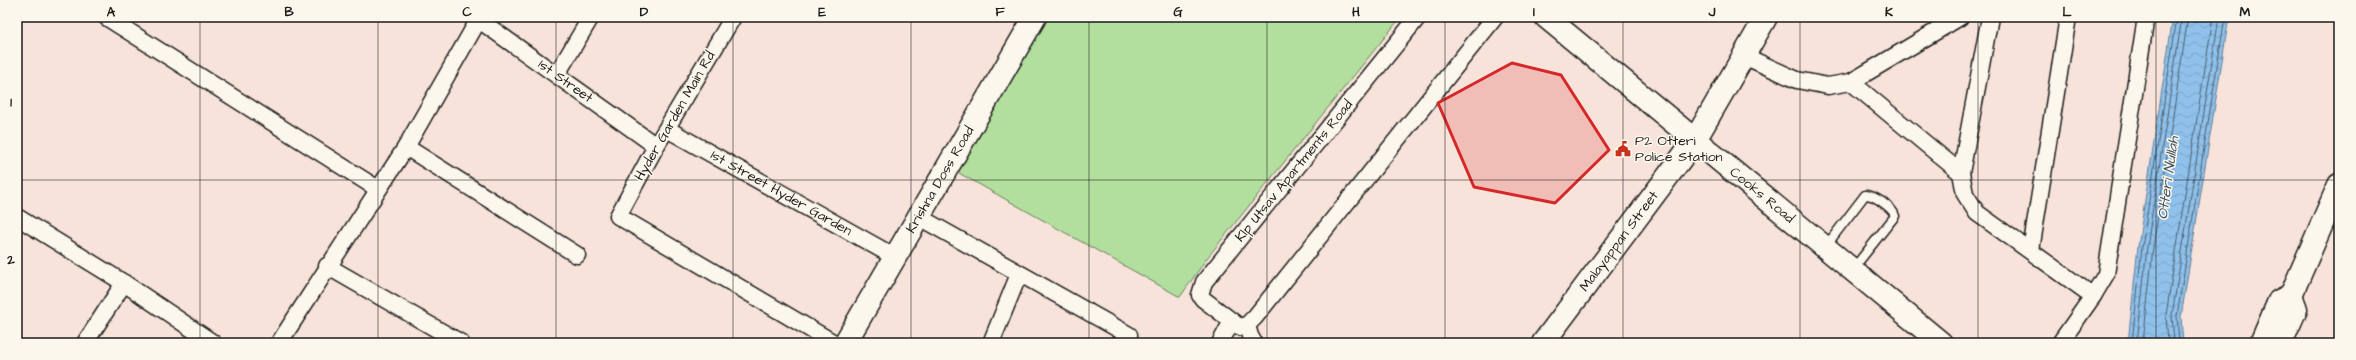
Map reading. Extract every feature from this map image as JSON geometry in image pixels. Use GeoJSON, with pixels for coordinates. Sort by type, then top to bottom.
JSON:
{"type":"FeatureCollection","features":[{"type":"Feature","properties":{"kind":"street"},"geometry":{"type":"LineString","coordinates":[[106,17],[378,189]]}},
{"type":"Feature","properties":{"kind":"street"},"geometry":{"type":"LineString","coordinates":[[557,74],[590,17]]}},
{"type":"Feature","properties":{"kind":"street","name":"Hyder Garden Main Rd"},"geometry":{"type":"LineString","coordinates":[[733,17],[656,146],[618,216],[834,343]]}},
{"type":"Feature","properties":{"kind":"street","name":"Krishna Doss Road"},"geometry":{"type":"LineString","coordinates":[[845,343],[1035,17]]}},
{"type":"Feature","properties":{"kind":"street","name":"Klp Utsav Apartments Road"},"geometry":{"type":"LineString","coordinates":[[1240,323],[1203,299],[1200,295],[1204,282],[1418,17]]}},
{"type":"Feature","properties":{"kind":"street"},"geometry":{"type":"LineString","coordinates":[[1220,343],[1240,323],[1495,17]]}},
{"type":"Feature","properties":{"kind":"street","name":"Cooks Road"},"geometry":{"type":"LineString","coordinates":[[1546,17],[1941,343]]}},
{"type":"Feature","properties":{"kind":"street","name":"Malayappan Street"},"geometry":{"type":"LineString","coordinates":[[1543,343],[1695,140],[1766,17]]}},
{"type":"Feature","properties":{"kind":"street"},"geometry":{"type":"LineString","coordinates":[[1744,56],[1797,80],[1828,86],[1851,82],[1960,17]]}},
{"type":"Feature","properties":{"kind":"street"},"geometry":{"type":"LineString","coordinates":[[1990,17],[1961,173],[1965,194],[1977,213],[2032,250],[2093,296]]}},
{"type":"Feature","properties":{"kind":"street"},"geometry":{"type":"LineString","coordinates":[[2032,250],[2068,17]]}},
{"type":"Feature","properties":{"kind":"street"},"geometry":{"type":"LineString","coordinates":[[2060,343],[2093,296],[2106,274],[2146,17]]}},
{"type":"Feature","properties":{"kind":"street"},"geometry":{"type":"LineString","coordinates":[[279,343],[327,266],[406,147],[477,18]]}},
{"type":"Feature","properties":{"kind":"street","name":"1st Street"},"geometry":{"type":"LineString","coordinates":[[477,18],[656,146]]}},
{"type":"Feature","properties":{"kind":"street"},"geometry":{"type":"LineString","coordinates":[[1851,82],[1961,173]]}},
{"type":"Feature","properties":{"kind":"street","name":"1st Street Hyder Garden"},"geometry":{"type":"LineString","coordinates":[[667,129],[895,258]]}},
{"type":"Feature","properties":{"kind":"street"},"geometry":{"type":"LineString","coordinates":[[406,147],[577,255]]}},
{"type":"Feature","properties":{"kind":"street"},"geometry":{"type":"LineString","coordinates":[[2261,343],[2279,301],[2291,295],[2339,185]]}},
{"type":"Feature","properties":{"kind":"street"},"geometry":{"type":"LineString","coordinates":[[17,217],[124,283],[213,343]]}},
{"type":"Feature","properties":{"kind":"street"},"geometry":{"type":"LineString","coordinates":[[919,217],[1130,335],[1126,343]]}},
{"type":"Feature","properties":{"kind":"street"},"geometry":{"type":"LineString","coordinates":[[327,266],[461,343]]}},
{"type":"Feature","properties":{"kind":"street"},"geometry":{"type":"LineString","coordinates":[[991,343],[1019,274]]}},
{"type":"Feature","properties":{"kind":"street"},"geometry":{"type":"LineString","coordinates":[[85,343],[124,283]]}},
{"type":"Feature","properties":{"kind":"street"},"geometry":{"type":"LineString","coordinates":[[2281,343],[2296,309],[2291,295]]}},
{"type":"Feature","properties":{"kind":"street"},"geometry":{"type":"LineString","coordinates":[[1240,323],[1254,343]]}},
{"type":"Feature","properties":{"kind":"lane"},"geometry":{"type":"LineString","coordinates":[[1826,247],[1865,195],[1871,196],[1893,212],[1895,216],[1853,269]]}},
{"type":"Feature","properties":{"kind":"highlighted area"},"geometry":{"type":"Polygon","coordinates":[[[1512,63],[1561,75],[1609,150],[1555,203],[1474,187],[1438,103],[1512,63]]]}},
{"type":"Feature","properties":{"kind":"green space"},"geometry":{"type":"Polygon","coordinates":[[[1048,17],[1401,17],[1207,258],[1180,297],[957,172],[1048,17]]]}},
{"type":"Feature","properties":{"kind":"water","name":"Otteri Nullah"},"geometry":{"type":"Polygon","coordinates":[[[2173,17],[2229,17],[2181,317],[2183,343],[2128,343],[2138,246],[2173,17]]]}},
{"type":"Feature","properties":{"kind":"place","name":"P2 Otteri Police Station"},"geometry":{"type":"Point","coordinates":[1623,149]}}]}
